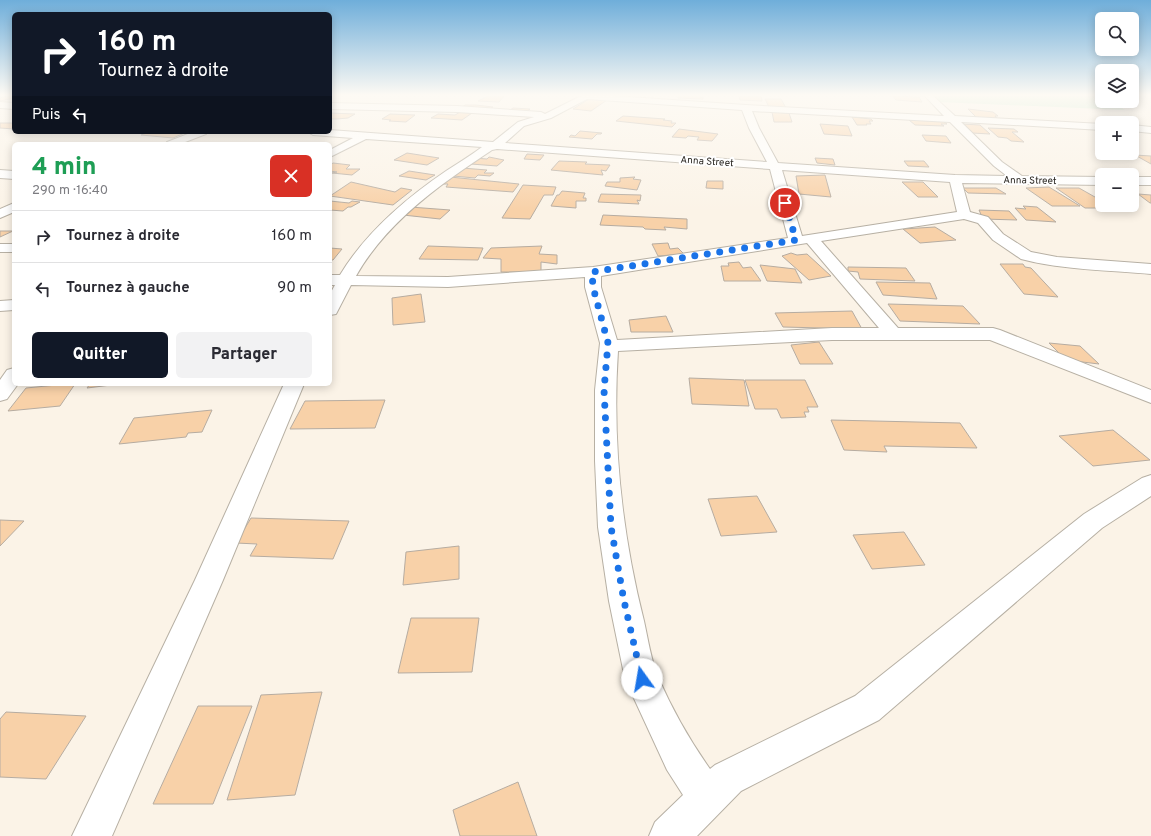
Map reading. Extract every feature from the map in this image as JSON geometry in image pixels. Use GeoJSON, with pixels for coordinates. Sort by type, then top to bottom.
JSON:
{"type":"FeatureCollection","features":[{"type":"Feature","properties":{"kind":"street"},"geometry":{"type":"LineString","coordinates":[[332,302],[338,280],[368,245],[398,215],[450,173],[488,148],[495,146],[511,133]]}},
{"type":"Feature","properties":{"kind":"street"},"geometry":{"type":"LineString","coordinates":[[757,133],[775,167],[803,239],[893,334]]}},
{"type":"Feature","properties":{"kind":"street"},"geometry":{"type":"LineString","coordinates":[[966,133],[998,164],[1021,181]]}},
{"type":"Feature","properties":{"kind":"street"},"geometry":{"type":"LineString","coordinates":[[176,142],[197,134]]}},
{"type":"Feature","properties":{"kind":"street","name":"Anna Street"},"geometry":{"type":"LineString","coordinates":[[332,134],[955,179],[1095,181]]}},
{"type":"Feature","properties":{"kind":"street"},"geometry":{"type":"LineString","coordinates":[[332,153],[362,137]]}},
{"type":"Feature","properties":{"kind":"street"},"geometry":{"type":"LineString","coordinates":[[0,174],[12,175]]}},
{"type":"Feature","properties":{"kind":"street"},"geometry":{"type":"LineString","coordinates":[[955,179],[964,215]]}},
{"type":"Feature","properties":{"kind":"street"},"geometry":{"type":"LineString","coordinates":[[1139,181],[1151,181]]}},
{"type":"Feature","properties":{"kind":"street"},"geometry":{"type":"LineString","coordinates":[[0,214],[12,209]]}},
{"type":"Feature","properties":{"kind":"street"},"geometry":{"type":"LineString","coordinates":[[338,280],[448,282],[592,272],[964,215],[983,220],[998,237],[1026,256],[1057,262],[1151,269]]}},
{"type":"Feature","properties":{"kind":"street"},"geometry":{"type":"LineString","coordinates":[[0,248],[12,248]]}},
{"type":"Feature","properties":{"kind":"street"},"geometry":{"type":"LineString","coordinates":[[592,272],[593,287],[608,346],[604,390],[611,527],[624,601],[642,679],[680,757],[707,798]]}},
{"type":"Feature","properties":{"kind":"street"},"geometry":{"type":"LineString","coordinates":[[0,306],[12,305]]}},
{"type":"Feature","properties":{"kind":"street"},"geometry":{"type":"LineString","coordinates":[[608,346],[832,334],[993,334],[1151,398]]}},
{"type":"Feature","properties":{"kind":"street"},"geometry":{"type":"LineString","coordinates":[[0,395],[12,377]]}},
{"type":"Feature","properties":{"kind":"street"},"geometry":{"type":"LineString","coordinates":[[92,836],[206,588],[293,386]]}},
{"type":"Feature","properties":{"kind":"street"},"geometry":{"type":"LineString","coordinates":[[670,836],[728,778],[867,708],[1093,521],[1151,484]]}},
{"type":"Feature","properties":{"kind":"building"},"geometry":{"type":"Polygon","coordinates":[[[578,133],[602,133],[597,134],[592,139],[569,137],[571,135],[575,136],[578,133]]]}},
{"type":"Feature","properties":{"kind":"building"},"geometry":{"type":"Polygon","coordinates":[[[675,133],[718,134],[712,141],[697,140],[699,137],[672,137],[675,133]]]}},
{"type":"Feature","properties":{"kind":"building"},"geometry":{"type":"Polygon","coordinates":[[[851,133],[852,136],[824,134],[851,133]]]}},
{"type":"Feature","properties":{"kind":"building"},"geometry":{"type":"Polygon","coordinates":[[[994,133],[1013,133],[1024,142],[1011,141],[1007,138],[998,137],[994,133]]]}},
{"type":"Feature","properties":{"kind":"building"},"geometry":{"type":"Polygon","coordinates":[[[144,134],[182,134],[173,138],[141,135],[144,134]]]}},
{"type":"Feature","properties":{"kind":"building"},"geometry":{"type":"Polygon","coordinates":[[[922,135],[946,136],[951,143],[926,141],[922,135]]]}},
{"type":"Feature","properties":{"kind":"building"},"geometry":{"type":"Polygon","coordinates":[[[407,153],[439,158],[427,165],[394,160],[407,153]]]}},
{"type":"Feature","properties":{"kind":"building"},"geometry":{"type":"Polygon","coordinates":[[[527,154],[544,155],[540,160],[524,159],[527,154]]]}},
{"type":"Feature","properties":{"kind":"building"},"geometry":{"type":"Polygon","coordinates":[[[1139,155],[1151,156],[1151,164],[1139,157],[1139,155]]]}},
{"type":"Feature","properties":{"kind":"building"},"geometry":{"type":"Polygon","coordinates":[[[489,157],[504,160],[497,166],[471,164],[474,158],[487,159],[489,157]]]}},
{"type":"Feature","properties":{"kind":"building"},"geometry":{"type":"Polygon","coordinates":[[[815,158],[833,159],[835,165],[817,163],[815,158]]]}},
{"type":"Feature","properties":{"kind":"building"},"geometry":{"type":"Polygon","coordinates":[[[559,161],[610,165],[606,171],[601,170],[603,175],[551,170],[559,161]]]}},
{"type":"Feature","properties":{"kind":"building"},"geometry":{"type":"Polygon","coordinates":[[[904,161],[924,161],[929,167],[908,166],[904,161]]]}},
{"type":"Feature","properties":{"kind":"building"},"geometry":{"type":"Polygon","coordinates":[[[332,164],[350,165],[346,169],[360,169],[352,175],[332,173],[337,172],[332,171],[332,164]]]}},
{"type":"Feature","properties":{"kind":"building"},"geometry":{"type":"Polygon","coordinates":[[[462,168],[487,170],[484,173],[494,173],[490,176],[478,175],[475,178],[453,176],[462,168]]]}},
{"type":"Feature","properties":{"kind":"building"},"geometry":{"type":"Polygon","coordinates":[[[409,171],[435,175],[426,180],[399,176],[409,171]]]}},
{"type":"Feature","properties":{"kind":"building"},"geometry":{"type":"Polygon","coordinates":[[[825,175],[831,197],[799,194],[796,176],[825,175]]]}},
{"type":"Feature","properties":{"kind":"building"},"geometry":{"type":"Polygon","coordinates":[[[450,177],[519,184],[513,192],[446,187],[448,184],[442,184],[450,177]]]}},
{"type":"Feature","properties":{"kind":"building"},"geometry":{"type":"Polygon","coordinates":[[[635,177],[633,179],[641,180],[637,190],[605,186],[607,182],[620,182],[620,178],[635,177]]]}},
{"type":"Feature","properties":{"kind":"building"},"geometry":{"type":"Polygon","coordinates":[[[707,181],[723,181],[723,189],[706,188],[707,181]]]}},
{"type":"Feature","properties":{"kind":"building"},"geometry":{"type":"Polygon","coordinates":[[[351,182],[395,192],[401,188],[412,190],[393,205],[332,196],[332,195],[351,182]]]}},
{"type":"Feature","properties":{"kind":"building"},"geometry":{"type":"Polygon","coordinates":[[[902,182],[923,182],[938,197],[918,197],[902,182]]]}},
{"type":"Feature","properties":{"kind":"building"},"geometry":{"type":"Polygon","coordinates":[[[523,185],[556,187],[553,195],[544,195],[530,219],[502,218],[523,185]]]}},
{"type":"Feature","properties":{"kind":"building"},"geometry":{"type":"Polygon","coordinates":[[[1049,187],[1080,206],[1052,206],[1026,188],[1049,187]]]}},
{"type":"Feature","properties":{"kind":"building"},"geometry":{"type":"Polygon","coordinates":[[[963,188],[996,188],[1006,194],[968,193],[963,188]]]}},
{"type":"Feature","properties":{"kind":"building"},"geometry":{"type":"Polygon","coordinates":[[[1056,188],[1079,188],[1095,197],[1095,208],[1085,208],[1056,188]]]}},
{"type":"Feature","properties":{"kind":"building"},"geometry":{"type":"Polygon","coordinates":[[[562,191],[585,193],[583,198],[586,198],[586,201],[576,201],[576,208],[551,206],[557,195],[559,195],[562,191]]]}},
{"type":"Feature","properties":{"kind":"building"},"geometry":{"type":"Polygon","coordinates":[[[601,194],[641,195],[640,201],[637,200],[639,204],[598,202],[601,194]]]}},
{"type":"Feature","properties":{"kind":"building"},"geometry":{"type":"Polygon","coordinates":[[[1139,194],[1151,195],[1150,203],[1139,195],[1139,194]]]}},
{"type":"Feature","properties":{"kind":"building"},"geometry":{"type":"Polygon","coordinates":[[[332,201],[349,203],[352,201],[360,202],[348,207],[343,211],[332,210],[332,201]]]}},
{"type":"Feature","properties":{"kind":"building"},"geometry":{"type":"Polygon","coordinates":[[[1023,206],[1037,207],[1056,222],[1026,220],[1015,208],[1026,209],[1023,206]]]}},
{"type":"Feature","properties":{"kind":"building"},"geometry":{"type":"Polygon","coordinates":[[[410,207],[450,210],[440,219],[403,215],[410,207]]]}},
{"type":"Feature","properties":{"kind":"building"},"geometry":{"type":"Polygon","coordinates":[[[979,210],[1009,211],[1017,220],[983,219],[979,210]]]}},
{"type":"Feature","properties":{"kind":"building"},"geometry":{"type":"Polygon","coordinates":[[[603,215],[687,219],[687,229],[664,227],[666,230],[645,229],[643,227],[600,225],[603,215]]]}},
{"type":"Feature","properties":{"kind":"building"},"geometry":{"type":"Polygon","coordinates":[[[935,227],[956,240],[920,243],[903,229],[935,227]]]}},
{"type":"Feature","properties":{"kind":"building"},"geometry":{"type":"Polygon","coordinates":[[[0,231],[12,231],[12,231],[0,237],[0,231]]]}},
{"type":"Feature","properties":{"kind":"building"},"geometry":{"type":"Polygon","coordinates":[[[668,243],[670,249],[678,248],[684,254],[658,256],[652,244],[668,243]]]}},
{"type":"Feature","properties":{"kind":"building"},"geometry":{"type":"Polygon","coordinates":[[[428,246],[483,248],[478,260],[419,259],[428,246]]]}},
{"type":"Feature","properties":{"kind":"building"},"geometry":{"type":"Polygon","coordinates":[[[542,246],[539,254],[557,255],[557,264],[541,262],[541,272],[501,272],[501,259],[483,258],[491,248],[542,246]]]}},
{"type":"Feature","properties":{"kind":"building"},"geometry":{"type":"Polygon","coordinates":[[[332,248],[342,249],[333,260],[332,248]]]}},
{"type":"Feature","properties":{"kind":"building"},"geometry":{"type":"Polygon","coordinates":[[[791,253],[797,255],[807,254],[831,276],[809,280],[782,256],[791,253]]]}},
{"type":"Feature","properties":{"kind":"building"},"geometry":{"type":"Polygon","coordinates":[[[739,262],[743,268],[751,267],[761,281],[724,281],[721,266],[729,266],[728,263],[739,262]]]}},
{"type":"Feature","properties":{"kind":"building"},"geometry":{"type":"Polygon","coordinates":[[[1000,264],[1023,264],[1025,267],[1031,268],[1058,297],[1024,294],[1000,264]]]}},
{"type":"Feature","properties":{"kind":"building"},"geometry":{"type":"Polygon","coordinates":[[[760,265],[795,269],[802,283],[767,281],[760,265]]]}},
{"type":"Feature","properties":{"kind":"building"},"geometry":{"type":"Polygon","coordinates":[[[848,267],[906,268],[915,281],[860,279],[858,272],[848,271],[848,267]]]}},
{"type":"Feature","properties":{"kind":"building"},"geometry":{"type":"Polygon","coordinates":[[[876,282],[930,283],[937,299],[883,295],[876,282]]]}},
{"type":"Feature","properties":{"kind":"building"},"geometry":{"type":"Polygon","coordinates":[[[421,294],[425,322],[393,325],[392,298],[421,294]]]}},
{"type":"Feature","properties":{"kind":"building"},"geometry":{"type":"Polygon","coordinates":[[[888,304],[963,306],[980,324],[900,321],[888,304]]]}},
{"type":"Feature","properties":{"kind":"building"},"geometry":{"type":"Polygon","coordinates":[[[852,311],[862,329],[783,327],[775,313],[852,311]]]}},
{"type":"Feature","properties":{"kind":"building"},"geometry":{"type":"Polygon","coordinates":[[[666,316],[673,332],[631,332],[629,320],[666,316]]]}},
{"type":"Feature","properties":{"kind":"building"},"geometry":{"type":"Polygon","coordinates":[[[819,342],[833,364],[800,364],[791,345],[819,342]]]}},
{"type":"Feature","properties":{"kind":"building"},"geometry":{"type":"Polygon","coordinates":[[[1049,343],[1080,346],[1099,364],[1066,360],[1049,343]]]}},
{"type":"Feature","properties":{"kind":"building"},"geometry":{"type":"Polygon","coordinates":[[[689,378],[744,380],[749,406],[692,404],[689,378]]]}},
{"type":"Feature","properties":{"kind":"building"},"geometry":{"type":"Polygon","coordinates":[[[745,380],[805,380],[818,407],[807,407],[809,412],[804,412],[806,417],[781,418],[777,409],[755,409],[745,380]]]}},
{"type":"Feature","properties":{"kind":"building"},"geometry":{"type":"Polygon","coordinates":[[[74,386],[60,406],[8,411],[26,388],[74,386]]]}},
{"type":"Feature","properties":{"kind":"building"},"geometry":{"type":"Polygon","coordinates":[[[88,386],[103,386],[87,388],[88,386]]]}},
{"type":"Feature","properties":{"kind":"building"},"geometry":{"type":"Polygon","coordinates":[[[385,400],[375,428],[290,429],[305,401],[385,400]]]}},
{"type":"Feature","properties":{"kind":"building"},"geometry":{"type":"Polygon","coordinates":[[[212,410],[202,432],[188,433],[186,437],[119,444],[134,418],[212,410]]]}},
{"type":"Feature","properties":{"kind":"building"},"geometry":{"type":"Polygon","coordinates":[[[831,420],[960,423],[977,448],[884,446],[887,452],[844,450],[831,420]]]}},
{"type":"Feature","properties":{"kind":"building"},"geometry":{"type":"Polygon","coordinates":[[[1113,430],[1150,460],[1093,466],[1059,436],[1113,430]]]}},
{"type":"Feature","properties":{"kind":"building"},"geometry":{"type":"Polygon","coordinates":[[[757,496],[777,532],[721,536],[708,499],[757,496]]]}},
{"type":"Feature","properties":{"kind":"building"},"geometry":{"type":"Polygon","coordinates":[[[251,518],[349,521],[333,559],[250,556],[257,544],[236,543],[251,518]]]}},
{"type":"Feature","properties":{"kind":"building"},"geometry":{"type":"Polygon","coordinates":[[[0,520],[24,521],[0,546],[0,520]]]}},
{"type":"Feature","properties":{"kind":"building"},"geometry":{"type":"Polygon","coordinates":[[[904,532],[925,565],[872,569],[853,535],[904,532]]]}},
{"type":"Feature","properties":{"kind":"building"},"geometry":{"type":"Polygon","coordinates":[[[459,546],[459,579],[403,585],[406,552],[459,546]]]}},
{"type":"Feature","properties":{"kind":"building"},"geometry":{"type":"Polygon","coordinates":[[[411,618],[479,618],[472,672],[398,673],[411,618]]]}},
{"type":"Feature","properties":{"kind":"building"},"geometry":{"type":"Polygon","coordinates":[[[322,692],[295,795],[227,800],[261,695],[322,692]]]}},
{"type":"Feature","properties":{"kind":"building"},"geometry":{"type":"Polygon","coordinates":[[[198,706],[252,706],[213,804],[153,804],[198,706]]]}},
{"type":"Feature","properties":{"kind":"building"},"geometry":{"type":"Polygon","coordinates":[[[6,712],[86,716],[46,779],[0,777],[0,719],[6,712]]]}},
{"type":"Feature","properties":{"kind":"building"},"geometry":{"type":"Polygon","coordinates":[[[518,782],[537,836],[460,836],[453,810],[518,782]]]}},
{"type":"Feature","properties":{"kind":"route"},"geometry":{"type":"LineString","coordinates":[[642,679],[624,601],[611,527],[604,390],[608,343],[593,287],[592,272],[796,240],[785,203]]}}]}
